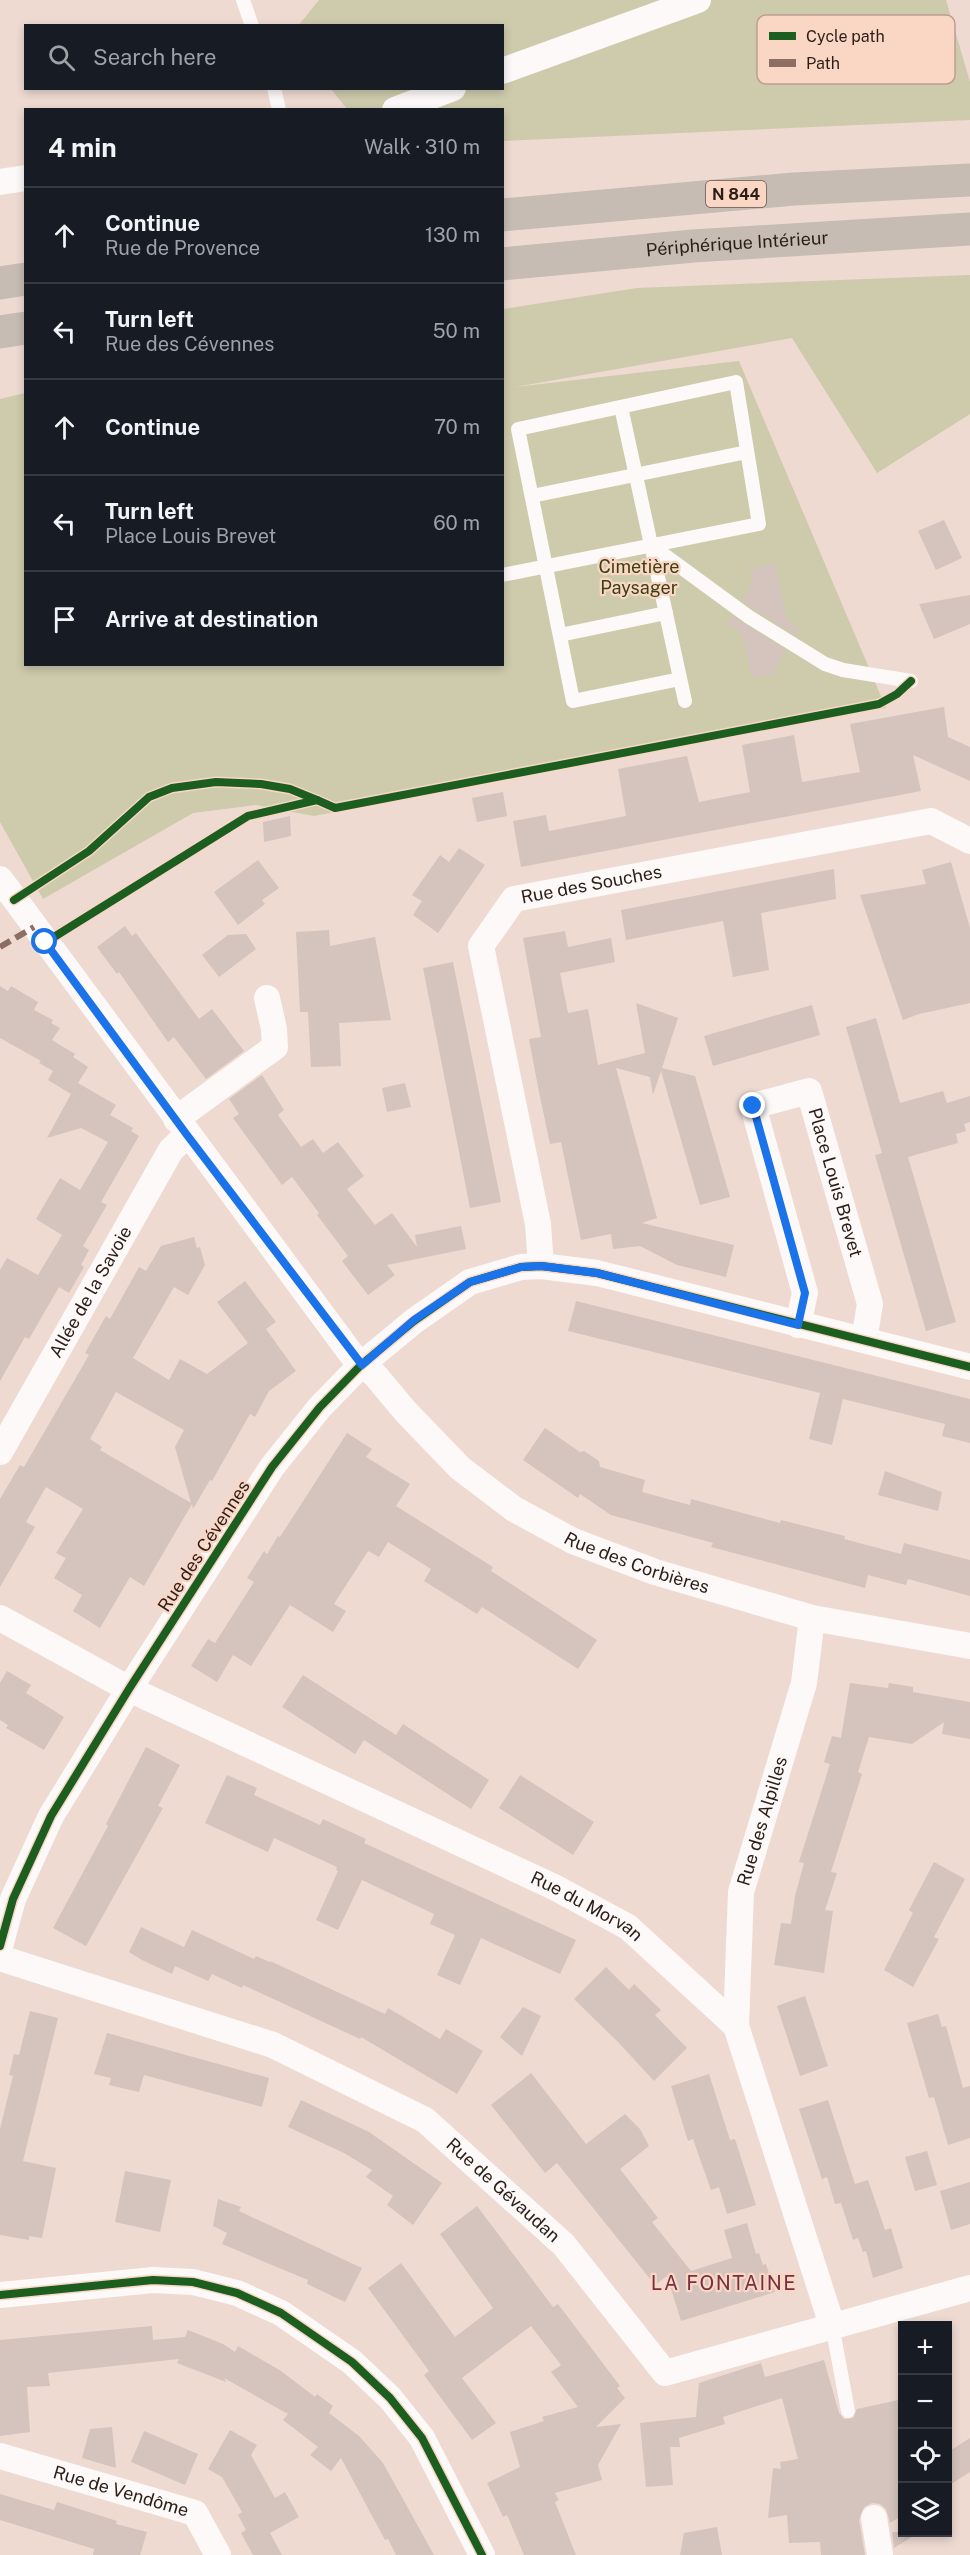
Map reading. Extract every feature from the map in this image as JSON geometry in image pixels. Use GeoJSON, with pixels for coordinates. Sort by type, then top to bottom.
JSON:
{"type":"FeatureCollection","features":[{"type":"Feature","properties":{"kind":"highway","name":"N 844"},"geometry":{"type":"LineString","coordinates":[[504,215],[794,189],[970,180]]}},
{"type":"Feature","properties":{"kind":"highway","name":"Périphérique Intérieur"},"geometry":{"type":"LineString","coordinates":[[504,264],[693,246],[970,229]]}},
{"type":"Feature","properties":{"kind":"highway"},"geometry":{"type":"LineString","coordinates":[[0,283],[24,279]]}},
{"type":"Feature","properties":{"kind":"highway"},"geometry":{"type":"LineString","coordinates":[[0,332],[24,327]]}},
{"type":"Feature","properties":{"kind":"street"},"geometry":{"type":"LineString","coordinates":[[504,70],[698,0]]}},
{"type":"Feature","properties":{"kind":"street"},"geometry":{"type":"LineString","coordinates":[[400,108],[448,90]]}},
{"type":"Feature","properties":{"kind":"street"},"geometry":{"type":"LineString","coordinates":[[0,182],[24,178]]}},
{"type":"Feature","properties":{"kind":"street","name":"Rue des Souches"},"geometry":{"type":"LineString","coordinates":[[541,1266],[538,1224],[481,946],[514,899],[931,821],[970,841]]}},
{"type":"Feature","properties":{"kind":"street","name":"Rue des Corbières"},"geometry":{"type":"LineString","coordinates":[[0,879],[181,1127],[362,1365],[375,1375],[406,1412],[460,1468],[514,1509],[573,1541],[655,1572],[812,1618],[970,1646]]}},
{"type":"Feature","properties":{"kind":"street","name":"Allée de la Savoie"},"geometry":{"type":"LineString","coordinates":[[0,1452],[171,1150],[181,1127],[275,1047],[274,1029],[267,999]]}},
{"type":"Feature","properties":{"kind":"street","name":"Place Louis Brevet"},"geometry":{"type":"LineString","coordinates":[[798,1325],[805,1293],[753,1106],[809,1091],[870,1304],[864,1340]]}},
{"type":"Feature","properties":{"kind":"street","name":"Rue des Cévennes"},"geometry":{"type":"LineString","coordinates":[[0,1946],[13,1899],[51,1816],[129,1689],[272,1467],[320,1407],[362,1365],[414,1320],[470,1282],[521,1267],[541,1266],[597,1273],[970,1367]]}},
{"type":"Feature","properties":{"kind":"street","name":"Rue du Morvan"},"geometry":{"type":"LineString","coordinates":[[0,1618],[129,1689],[554,1887],[628,1927],[736,2026],[832,2325]]}},
{"type":"Feature","properties":{"kind":"street","name":"Rue des Alpilles"},"geometry":{"type":"LineString","coordinates":[[736,2026],[741,1892],[804,1683],[812,1618]]}},
{"type":"Feature","properties":{"kind":"street","name":"Rue de Gévaudan"},"geometry":{"type":"LineString","coordinates":[[0,1958],[273,2045],[425,2120],[564,2245],[665,2373],[832,2325],[970,2289]]}},
{"type":"Feature","properties":{"kind":"street"},"geometry":{"type":"LineString","coordinates":[[0,2295],[153,2280],[193,2282],[237,2293],[280,2313],[352,2362],[390,2398],[422,2438],[482,2555]]}},
{"type":"Feature","properties":{"kind":"street","name":"Rue de Vendôme"},"geometry":{"type":"LineString","coordinates":[[0,2456],[195,2513],[218,2555]]}},
{"type":"Feature","properties":{"kind":"street"},"geometry":{"type":"LineString","coordinates":[[874,2518],[880,2555]]}},
{"type":"Feature","properties":{"kind":"lane"},"geometry":{"type":"LineString","coordinates":[[243,0],[251,24]]}},
{"type":"Feature","properties":{"kind":"lane"},"geometry":{"type":"LineString","coordinates":[[274,90],[279,108]]}},
{"type":"Feature","properties":{"kind":"lane"},"geometry":{"type":"LineString","coordinates":[[504,575],[546,567],[759,524],[735,382],[518,429],[532,496],[546,567],[573,701],[680,679]]}},
{"type":"Feature","properties":{"kind":"lane"},"geometry":{"type":"LineString","coordinates":[[621,407],[685,701]]}},
{"type":"Feature","properties":{"kind":"lane"},"geometry":{"type":"LineString","coordinates":[[532,496],[747,452]]}},
{"type":"Feature","properties":{"kind":"lane"},"geometry":{"type":"LineString","coordinates":[[651,546],[749,617],[825,664],[843,670],[911,681]]}},
{"type":"Feature","properties":{"kind":"lane"},"geometry":{"type":"LineString","coordinates":[[560,635],[666,613]]}},
{"type":"Feature","properties":{"kind":"lane"},"geometry":{"type":"LineString","coordinates":[[832,2325],[848,2411]]}},
{"type":"Feature","properties":{"kind":"green space"},"geometry":{"type":"Polygon","coordinates":[[[319,0],[946,0],[950,15],[757,15],[757,84],[955,84],[955,31],[970,82],[970,120],[504,141],[504,108],[346,108],[332,90],[504,90],[504,24],[300,24],[319,0]]]}},
{"type":"Feature","properties":{"kind":"green space","name":"Cimetière Paysager"},"geometry":{"type":"Polygon","coordinates":[[[970,275],[970,414],[877,473],[792,338],[515,387],[739,361],[886,708],[314,816],[256,805],[193,813],[43,899],[0,822],[0,399],[24,393],[24,666],[504,666],[504,309],[637,288],[970,275]]]}},
{"type":"Feature","properties":{"kind":"building"},"geometry":{"type":"Polygon","coordinates":[[[944,520],[962,558],[936,570],[918,531],[944,520]]]}},
{"type":"Feature","properties":{"kind":"building"},"geometry":{"type":"Polygon","coordinates":[[[775,564],[787,621],[800,630],[796,635],[742,601],[753,583],[750,569],[775,564]]]}},
{"type":"Feature","properties":{"kind":"building"},"geometry":{"type":"Polygon","coordinates":[[[970,595],[970,624],[934,639],[919,604],[970,595]]]}},
{"type":"Feature","properties":{"kind":"building"},"geometry":{"type":"Polygon","coordinates":[[[732,616],[786,651],[775,667],[777,673],[752,678],[742,633],[727,623],[732,616]]]}},
{"type":"Feature","properties":{"kind":"building"},"geometry":{"type":"Polygon","coordinates":[[[944,707],[948,737],[970,747],[970,781],[913,755],[921,791],[521,867],[513,821],[546,815],[549,831],[626,816],[618,769],[687,756],[699,802],[750,792],[742,745],[794,735],[802,782],[860,772],[850,724],[944,707]]]}},
{"type":"Feature","properties":{"kind":"building"},"geometry":{"type":"Polygon","coordinates":[[[503,792],[507,816],[477,822],[472,798],[503,792]]]}},
{"type":"Feature","properties":{"kind":"building"},"geometry":{"type":"Polygon","coordinates":[[[290,816],[291,836],[264,842],[263,822],[290,816]]]}},
{"type":"Feature","properties":{"kind":"building"},"geometry":{"type":"Polygon","coordinates":[[[459,848],[485,865],[438,933],[413,915],[422,901],[412,895],[440,855],[449,862],[459,848]]]}},
{"type":"Feature","properties":{"kind":"building"},"geometry":{"type":"Polygon","coordinates":[[[258,860],[279,888],[262,900],[265,904],[238,925],[214,892],[258,860]]]}},
{"type":"Feature","properties":{"kind":"building"},"geometry":{"type":"Polygon","coordinates":[[[951,862],[970,928],[970,1003],[919,1014],[903,1020],[860,895],[926,884],[922,870],[951,862]]]}},
{"type":"Feature","properties":{"kind":"building"},"geometry":{"type":"Polygon","coordinates":[[[834,869],[836,899],[761,913],[769,970],[733,977],[723,921],[626,940],[621,910],[834,869]]]}},
{"type":"Feature","properties":{"kind":"building"},"geometry":{"type":"Polygon","coordinates":[[[125,926],[132,936],[136,933],[199,1019],[212,1009],[244,1051],[206,1079],[174,1037],[168,1042],[119,972],[117,974],[97,947],[125,926]]]}},
{"type":"Feature","properties":{"kind":"building"},"geometry":{"type":"Polygon","coordinates":[[[329,930],[330,946],[375,937],[391,1020],[339,1023],[341,1066],[311,1067],[308,1012],[300,1012],[296,932],[329,930]]]}},
{"type":"Feature","properties":{"kind":"building"},"geometry":{"type":"Polygon","coordinates":[[[565,931],[568,947],[611,938],[615,962],[560,973],[568,1013],[588,1009],[598,1065],[645,1053],[636,1003],[678,1018],[662,1068],[695,1076],[730,1197],[700,1205],[661,1071],[653,1095],[650,1077],[616,1068],[657,1218],[642,1223],[734,1245],[726,1277],[677,1265],[640,1246],[613,1249],[611,1234],[581,1240],[561,1142],[550,1144],[539,1092],[529,1039],[541,1037],[523,938],[565,931]]]}},
{"type":"Feature","properties":{"kind":"building"},"geometry":{"type":"Polygon","coordinates":[[[246,934],[256,949],[219,977],[202,955],[228,935],[246,934]]]}},
{"type":"Feature","properties":{"kind":"building"},"geometry":{"type":"Polygon","coordinates":[[[453,962],[501,1202],[470,1208],[423,968],[453,962]]]}},
{"type":"Feature","properties":{"kind":"building"},"geometry":{"type":"Polygon","coordinates":[[[0,986],[8,991],[11,986],[38,1002],[34,1010],[53,1020],[51,1023],[60,1028],[52,1040],[75,1054],[73,1057],[88,1067],[78,1083],[116,1105],[110,1115],[133,1128],[131,1131],[139,1136],[101,1202],[107,1205],[83,1246],[89,1250],[81,1265],[84,1267],[69,1293],[59,1287],[29,1339],[25,1337],[0,1381],[0,1270],[7,1258],[38,1275],[62,1235],[36,1219],[60,1178],[80,1190],[108,1142],[81,1128],[47,1138],[71,1094],[48,1080],[53,1071],[39,1063],[41,1061],[0,1038],[0,986]]]}},
{"type":"Feature","properties":{"kind":"building"},"geometry":{"type":"Polygon","coordinates":[[[812,1005],[820,1035],[713,1066],[704,1036],[812,1005]]]}},
{"type":"Feature","properties":{"kind":"building"},"geometry":{"type":"Polygon","coordinates":[[[876,1018],[900,1103],[943,1091],[947,1103],[970,1096],[970,1122],[964,1124],[966,1131],[956,1134],[958,1143],[908,1157],[956,1322],[926,1331],[875,1155],[882,1153],[846,1027],[876,1018]]]}},
{"type":"Feature","properties":{"kind":"building"},"geometry":{"type":"Polygon","coordinates":[[[262,1075],[284,1110],[278,1115],[301,1147],[313,1139],[323,1153],[338,1142],[364,1176],[347,1189],[375,1225],[392,1213],[417,1247],[415,1235],[461,1226],[466,1249],[387,1265],[395,1275],[368,1295],[342,1261],[348,1256],[292,1177],[282,1185],[233,1118],[239,1114],[229,1099],[262,1075]]]}},
{"type":"Feature","properties":{"kind":"building"},"geometry":{"type":"Polygon","coordinates":[[[405,1083],[411,1107],[387,1112],[382,1088],[405,1083]]]}},
{"type":"Feature","properties":{"kind":"building"},"geometry":{"type":"Polygon","coordinates":[[[194,1237],[197,1248],[200,1247],[205,1265],[188,1295],[174,1287],[133,1358],[169,1380],[180,1359],[207,1374],[248,1343],[217,1302],[245,1281],[276,1322],[266,1329],[296,1371],[269,1391],[255,1417],[250,1414],[212,1481],[210,1480],[193,1509],[192,1504],[144,1586],[130,1577],[100,1628],[73,1611],[82,1595],[54,1578],[66,1558],[56,1553],[83,1509],[46,1487],[26,1522],[35,1527],[0,1587],[0,1499],[20,1465],[24,1467],[89,1355],[85,1353],[106,1316],[110,1319],[139,1267],[146,1271],[161,1246],[194,1237]],[[116,1392],[90,1439],[102,1447],[100,1450],[191,1503],[175,1447],[184,1430],[116,1392]]]}},
{"type":"Feature","properties":{"kind":"building"},"geometry":{"type":"Polygon","coordinates":[[[576,1301],[970,1399],[970,1443],[942,1436],[945,1424],[843,1399],[832,1445],[809,1439],[820,1393],[568,1331],[576,1301]]]}},
{"type":"Feature","properties":{"kind":"building"},"geometry":{"type":"Polygon","coordinates":[[[545,1428],[580,1452],[584,1451],[599,1461],[600,1467],[645,1480],[642,1492],[690,1505],[691,1499],[780,1523],[781,1520],[845,1536],[844,1539],[901,1554],[904,1543],[970,1560],[970,1596],[908,1579],[906,1585],[868,1575],[865,1588],[711,1547],[713,1543],[611,1515],[580,1494],[578,1498],[523,1460],[545,1428]]]}},
{"type":"Feature","properties":{"kind":"building"},"geometry":{"type":"Polygon","coordinates":[[[347,1433],[372,1449],[366,1457],[410,1484],[396,1506],[493,1567],[491,1571],[597,1640],[578,1669],[482,1607],[477,1614],[424,1581],[431,1569],[388,1542],[379,1557],[368,1551],[334,1604],[346,1611],[333,1632],[290,1605],[251,1666],[233,1655],[217,1682],[191,1666],[208,1639],[215,1643],[254,1582],[247,1578],[264,1551],[267,1554],[278,1536],[280,1537],[347,1433]]]}},
{"type":"Feature","properties":{"kind":"building"},"geometry":{"type":"Polygon","coordinates":[[[885,1471],[942,1492],[938,1511],[878,1495],[885,1471]]]}},
{"type":"Feature","properties":{"kind":"building"},"geometry":{"type":"Polygon","coordinates":[[[7,1671],[31,1685],[26,1693],[64,1717],[44,1750],[6,1728],[8,1725],[0,1720],[0,1683],[7,1671]]]}},
{"type":"Feature","properties":{"kind":"building"},"geometry":{"type":"Polygon","coordinates":[[[303,1675],[396,1735],[403,1724],[489,1780],[471,1809],[364,1740],[355,1754],[282,1707],[303,1675]]]}},
{"type":"Feature","properties":{"kind":"building"},"geometry":{"type":"Polygon","coordinates":[[[850,1683],[888,1688],[889,1683],[913,1687],[913,1692],[970,1702],[970,1739],[942,1734],[944,1722],[912,1744],[869,1737],[858,1772],[862,1774],[831,1872],[837,1873],[825,1910],[833,1911],[824,1973],[774,1965],[781,1923],[791,1924],[795,1896],[804,1863],[799,1862],[830,1764],[824,1762],[832,1736],[841,1738],[850,1683]]]}},
{"type":"Feature","properties":{"kind":"building"},"geometry":{"type":"Polygon","coordinates":[[[146,1747],[180,1765],[158,1806],[163,1808],[86,1946],[53,1928],[108,1826],[106,1824],[146,1747]]]}},
{"type":"Feature","properties":{"kind":"building"},"geometry":{"type":"Polygon","coordinates":[[[227,1775],[257,1788],[254,1795],[320,1825],[323,1819],[366,1839],[364,1843],[576,1940],[560,1974],[481,1938],[460,1985],[437,1975],[455,1935],[430,1924],[434,1914],[362,1880],[338,1930],[316,1920],[338,1871],[337,1867],[274,1838],[268,1852],[205,1823],[227,1775]]]}},
{"type":"Feature","properties":{"kind":"building"},"geometry":{"type":"Polygon","coordinates":[[[520,1775],[594,1822],[573,1855],[499,1808],[520,1775]]]}},
{"type":"Feature","properties":{"kind":"building"},"geometry":{"type":"Polygon","coordinates":[[[934,1862],[965,1879],[934,1937],[939,1939],[913,1987],[884,1970],[913,1913],[909,1910],[934,1862]]]}},
{"type":"Feature","properties":{"kind":"building"},"geometry":{"type":"Polygon","coordinates":[[[141,1927],[184,1947],[192,1930],[254,1959],[256,1956],[270,1961],[385,2014],[388,2008],[440,2039],[446,2029],[483,2051],[457,2094],[361,2037],[360,2039],[243,1985],[242,1988],[212,1974],[208,1981],[175,1966],[172,1974],[142,1960],[129,1952],[141,1927]]]}},
{"type":"Feature","properties":{"kind":"building"},"geometry":{"type":"Polygon","coordinates":[[[606,1967],[629,1990],[634,1984],[661,2010],[655,2015],[687,2048],[654,2081],[574,1999],[606,1967]]]}},
{"type":"Feature","properties":{"kind":"building"},"geometry":{"type":"Polygon","coordinates":[[[805,1996],[828,2066],[800,2076],[777,2006],[805,1996]]]}},
{"type":"Feature","properties":{"kind":"building"},"geometry":{"type":"Polygon","coordinates":[[[523,2007],[541,2016],[522,2056],[500,2037],[523,2007]]]}},
{"type":"Feature","properties":{"kind":"building"},"geometry":{"type":"Polygon","coordinates":[[[30,2011],[58,2018],[23,2161],[56,2168],[42,2238],[29,2236],[29,2240],[0,2235],[0,2129],[13,2076],[9,2075],[14,2054],[19,2055],[30,2011]]]}},
{"type":"Feature","properties":{"kind":"building"},"geometry":{"type":"Polygon","coordinates":[[[938,2014],[942,2027],[946,2026],[963,2088],[970,2086],[970,2138],[948,2145],[934,2097],[929,2098],[907,2023],[938,2014]]]}},
{"type":"Feature","properties":{"kind":"building"},"geometry":{"type":"Polygon","coordinates":[[[107,2033],[269,2078],[262,2107],[144,2075],[139,2092],[109,2085],[111,2078],[94,2074],[107,2033]]]}},
{"type":"Feature","properties":{"kind":"building"},"geometry":{"type":"Polygon","coordinates":[[[531,2073],[586,2144],[625,2114],[640,2129],[649,2146],[620,2169],[658,2218],[652,2222],[691,2271],[732,2258],[724,2230],[747,2223],[756,2254],[759,2253],[763,2265],[766,2264],[775,2292],[681,2321],[667,2276],[655,2285],[557,2163],[545,2173],[491,2105],[531,2073]]]}},
{"type":"Feature","properties":{"kind":"building"},"geometry":{"type":"Polygon","coordinates":[[[709,2074],[730,2140],[735,2139],[756,2205],[727,2214],[719,2187],[711,2190],[693,2139],[688,2141],[671,2086],[709,2074]]]}},
{"type":"Feature","properties":{"kind":"building"},"geometry":{"type":"Polygon","coordinates":[[[301,2100],[369,2132],[442,2183],[413,2225],[387,2205],[393,2196],[366,2177],[372,2170],[344,2153],[288,2127],[301,2100]]]}},
{"type":"Feature","properties":{"kind":"building"},"geometry":{"type":"Polygon","coordinates":[[[828,2100],[855,2184],[868,2180],[885,2230],[891,2228],[903,2268],[873,2278],[866,2251],[863,2252],[858,2238],[853,2240],[841,2203],[835,2204],[827,2177],[822,2179],[799,2109],[828,2100]]]}},
{"type":"Feature","properties":{"kind":"building"},"geometry":{"type":"Polygon","coordinates":[[[927,2151],[937,2185],[915,2191],[905,2157],[927,2151]]]}},
{"type":"Feature","properties":{"kind":"building"},"geometry":{"type":"Polygon","coordinates":[[[125,2171],[171,2180],[160,2232],[115,2222],[125,2171]]]}},
{"type":"Feature","properties":{"kind":"building"},"geometry":{"type":"Polygon","coordinates":[[[970,2182],[970,2224],[951,2230],[940,2191],[970,2182]]]}},
{"type":"Feature","properties":{"kind":"building"},"geometry":{"type":"Polygon","coordinates":[[[218,2199],[241,2207],[239,2211],[362,2268],[345,2302],[307,2284],[308,2280],[222,2244],[227,2233],[213,2226],[218,2199]]]}},
{"type":"Feature","properties":{"kind":"building"},"geometry":{"type":"Polygon","coordinates":[[[477,2206],[553,2307],[558,2304],[620,2386],[617,2388],[625,2398],[596,2427],[621,2424],[598,2465],[602,2480],[555,2493],[559,2500],[555,2502],[576,2555],[524,2555],[507,2515],[503,2517],[487,2483],[520,2467],[510,2432],[544,2421],[542,2417],[578,2407],[551,2372],[561,2365],[531,2326],[462,2378],[496,2423],[472,2440],[424,2375],[429,2371],[368,2288],[401,2263],[455,2337],[493,2308],[440,2234],[477,2206]]]}},
{"type":"Feature","properties":{"kind":"building"},"geometry":{"type":"Polygon","coordinates":[[[152,2326],[153,2340],[185,2337],[188,2330],[223,2344],[235,2352],[238,2346],[281,2371],[315,2397],[317,2394],[333,2406],[329,2413],[359,2436],[383,2463],[434,2555],[396,2555],[388,2539],[385,2540],[341,2458],[331,2471],[310,2455],[318,2447],[283,2420],[288,2414],[224,2378],[226,2382],[177,2363],[179,2359],[48,2373],[50,2386],[27,2387],[30,2432],[0,2436],[0,2340],[152,2326]]]}},
{"type":"Feature","properties":{"kind":"building"},"geometry":{"type":"Polygon","coordinates":[[[824,2360],[839,2413],[844,2419],[853,2418],[857,2409],[898,2400],[898,2518],[890,2523],[886,2509],[880,2504],[872,2503],[864,2507],[859,2520],[865,2555],[821,2555],[820,2542],[789,2543],[787,2515],[768,2518],[773,2468],[781,2469],[780,2462],[798,2459],[782,2398],[723,2417],[725,2424],[679,2438],[680,2447],[670,2447],[673,2485],[646,2487],[640,2423],[696,2417],[699,2383],[761,2363],[765,2377],[824,2360]]]}},
{"type":"Feature","properties":{"kind":"building"},"geometry":{"type":"Polygon","coordinates":[[[112,2427],[116,2468],[82,2458],[90,2429],[112,2427]]]}},
{"type":"Feature","properties":{"kind":"building"},"geometry":{"type":"Polygon","coordinates":[[[230,2430],[257,2445],[251,2455],[275,2498],[285,2492],[299,2517],[270,2533],[282,2555],[253,2555],[241,2533],[246,2530],[238,2515],[242,2512],[222,2477],[208,2469],[230,2430]]]}},
{"type":"Feature","properties":{"kind":"building"},"geometry":{"type":"Polygon","coordinates":[[[144,2431],[198,2454],[185,2485],[131,2462],[144,2431]]]}},
{"type":"Feature","properties":{"kind":"building"},"geometry":{"type":"Polygon","coordinates":[[[970,2438],[970,2472],[952,2483],[952,2483],[952,2449],[970,2438]]]}},
{"type":"Feature","properties":{"kind":"building"},"geometry":{"type":"Polygon","coordinates":[[[0,2494],[54,2510],[57,2502],[117,2521],[116,2524],[147,2532],[140,2555],[93,2555],[94,2549],[0,2520],[0,2494]]]}},
{"type":"Feature","properties":{"kind":"building"},"geometry":{"type":"Polygon","coordinates":[[[717,2527],[722,2555],[680,2555],[684,2533],[717,2527]]]}},
{"type":"Feature","properties":{"kind":"building"},"geometry":{"type":"Polygon","coordinates":[[[892,2532],[898,2532],[898,2537],[912,2537],[894,2548],[892,2532]]]}},
{"type":"Feature","properties":{"kind":"marked path"},"geometry":{"type":"LineString","coordinates":[[0,947],[34,927]]}},
{"type":"Feature","properties":{"kind":"cycle path"},"geometry":{"type":"LineString","coordinates":[[46,942],[248,816],[317,800],[335,808],[879,704],[897,694],[911,681]]}},
{"type":"Feature","properties":{"kind":"cycle path"},"geometry":{"type":"LineString","coordinates":[[14,900],[89,851],[149,797],[172,788],[216,782],[261,784],[290,789],[317,800]]}},
{"type":"Feature","properties":{"kind":"cycle path"},"geometry":{"type":"LineString","coordinates":[[0,1946],[13,1899],[51,1816],[129,1689],[272,1467],[320,1407],[361,1365],[414,1321],[470,1282],[521,1267],[541,1266],[597,1273],[970,1367]]}},
{"type":"Feature","properties":{"kind":"cycle path"},"geometry":{"type":"LineString","coordinates":[[0,2295],[153,2280],[193,2282],[237,2293],[281,2313],[352,2362],[390,2398],[422,2438],[482,2555]]}},
{"type":"Feature","properties":{"kind":"district","name":"LA FONTAINE"},"geometry":{"type":"Point","coordinates":[724,2283]}},
{"type":"Feature","properties":{"kind":"route"},"geometry":{"type":"LineString","coordinates":[[45,942],[187,1135],[362,1365],[414,1320],[470,1282],[521,1267],[541,1266],[597,1273],[798,1325],[805,1293],[753,1106]]}}]}
